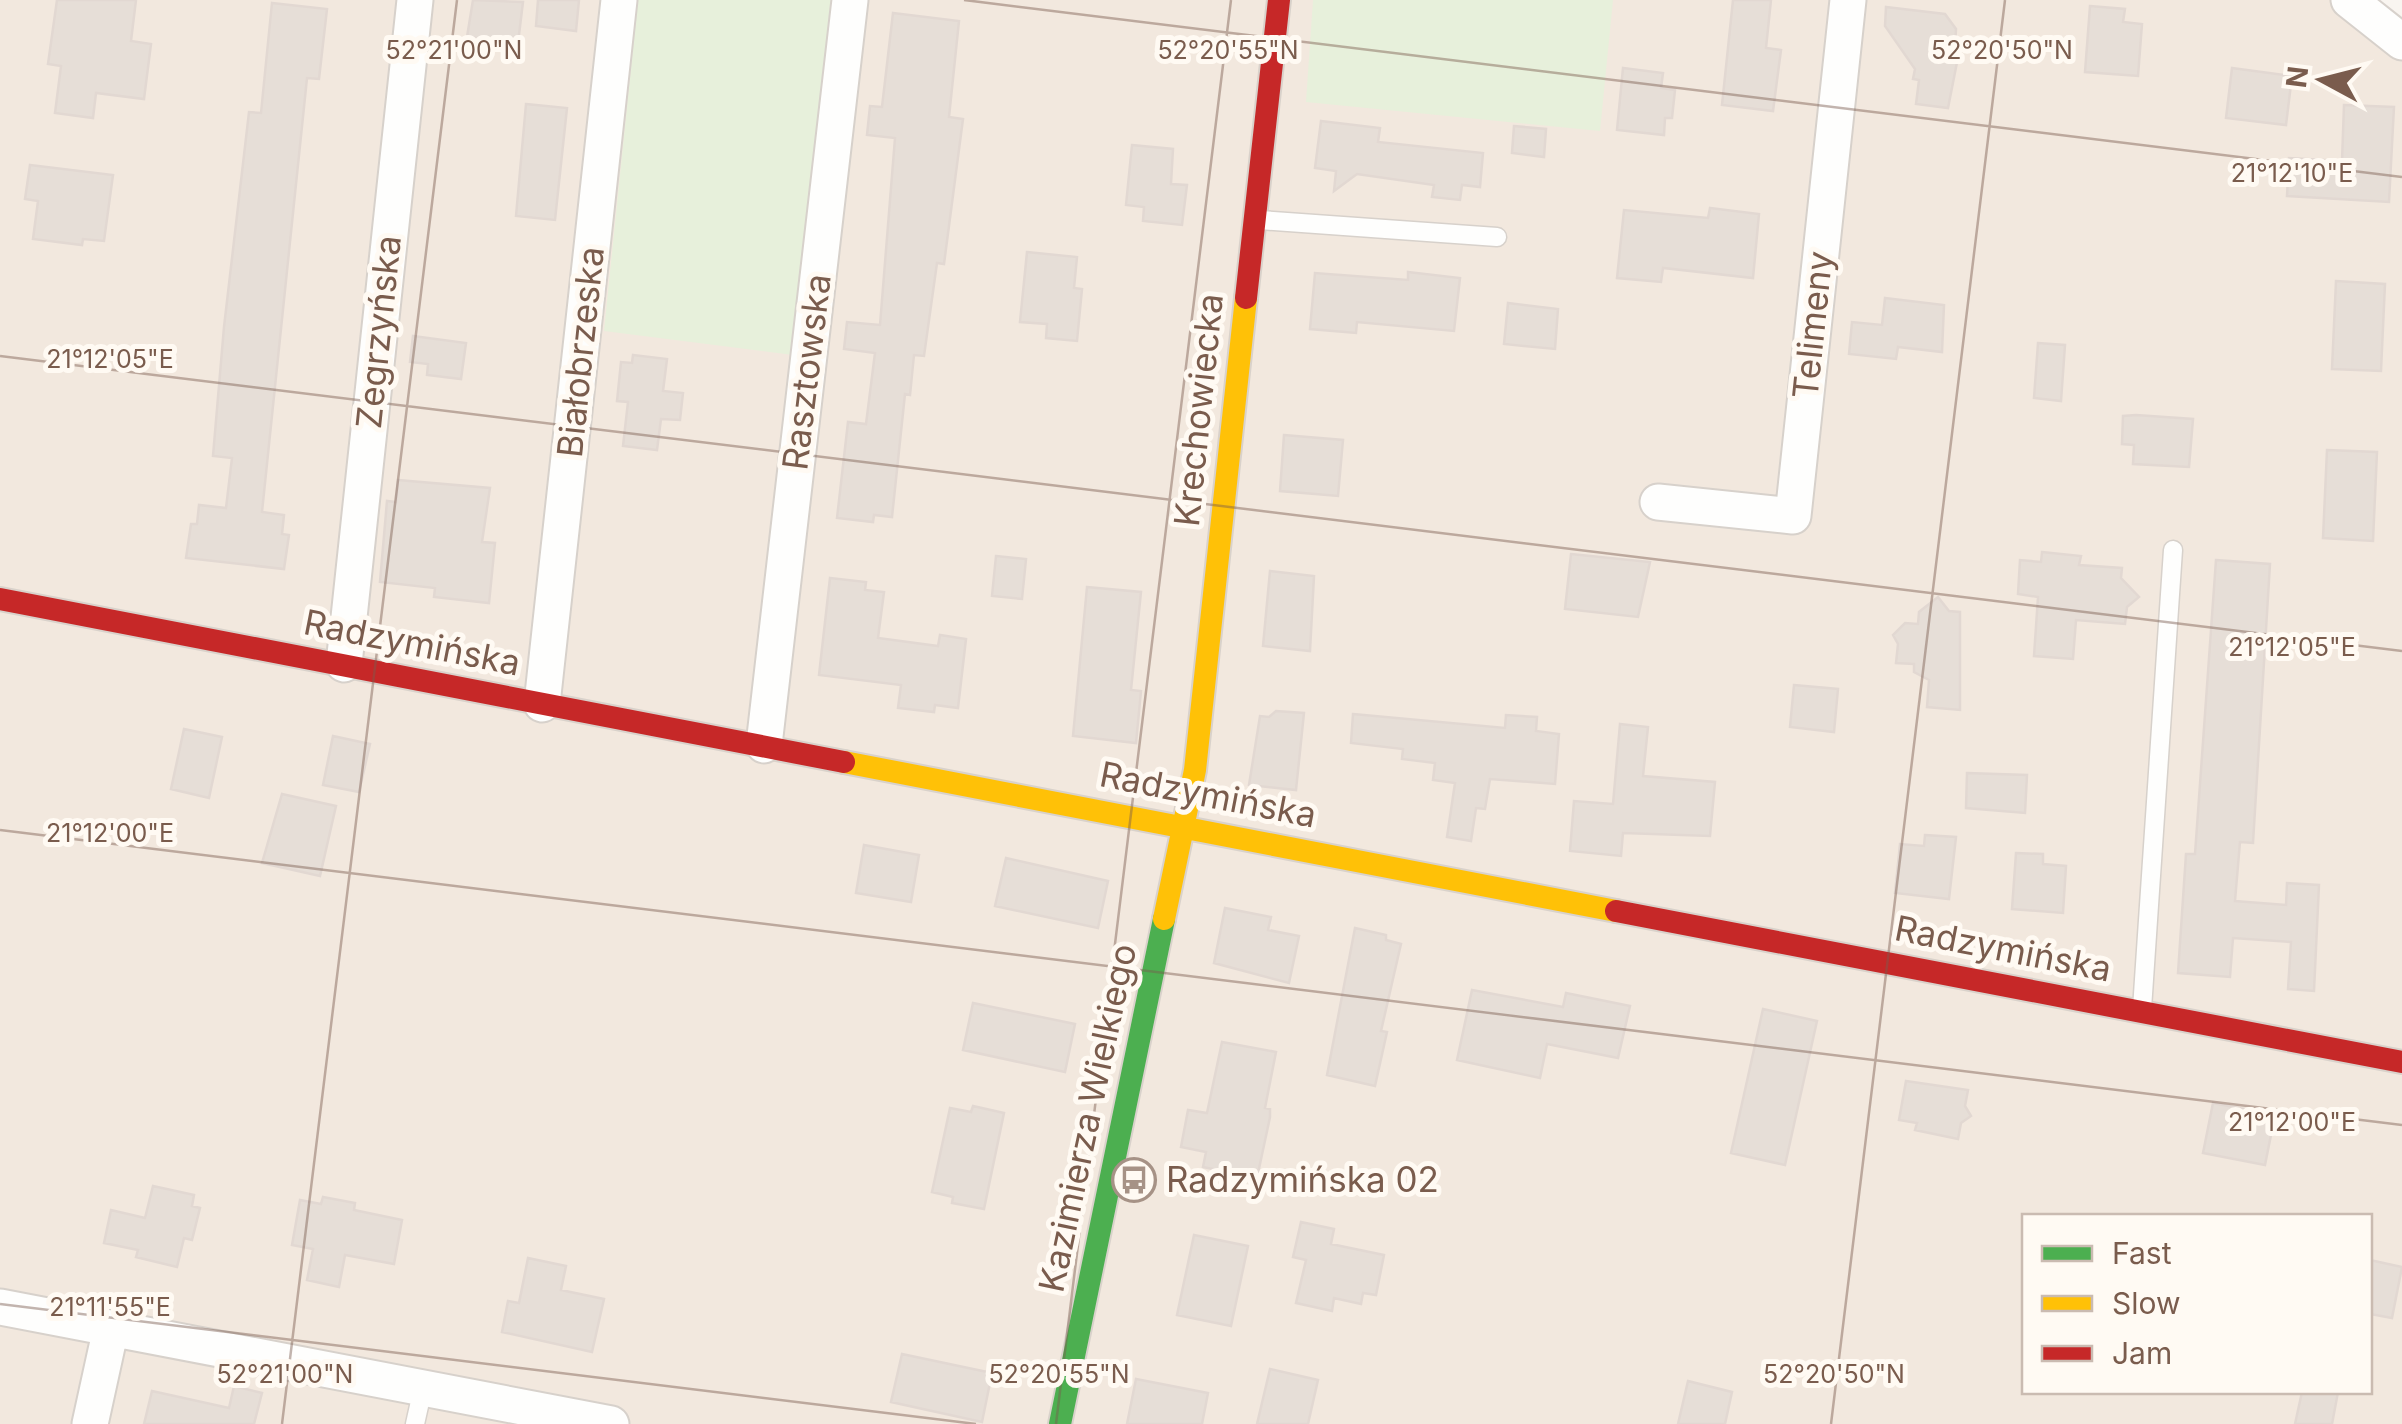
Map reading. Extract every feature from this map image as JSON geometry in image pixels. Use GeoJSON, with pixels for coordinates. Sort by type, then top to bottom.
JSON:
{"type":"FeatureCollection","features":[{"type":"Feature","properties":{"kind":"street","name":"Zegrzyńska"},"geometry":{"type":"LineString","coordinates":[[344,664],[415,0]]}},
{"type":"Feature","properties":{"kind":"street","name":"Białobrzeska"},"geometry":{"type":"LineString","coordinates":[[542,704],[619,0]]}},
{"type":"Feature","properties":{"kind":"street","name":"Rasztowska"},"geometry":{"type":"LineString","coordinates":[[764,745],[850,0]]}},
{"type":"Feature","properties":{"kind":"street","name":"Krechowiecka"},"geometry":{"type":"LineString","coordinates":[[1184,826],[1197,752],[1279,0]]}},
{"type":"Feature","properties":{"kind":"street","name":"Telimeny"},"geometry":{"type":"LineString","coordinates":[[1658,502],[1793,516],[1848,0]]}},
{"type":"Feature","properties":{"kind":"street"},"geometry":{"type":"LineString","coordinates":[[2350,0],[2402,42]]}},
{"type":"Feature","properties":{"kind":"street","name":"Radzymińska"},"geometry":{"type":"LineString","coordinates":[[0,600],[2402,1062]]}},
{"type":"Feature","properties":{"kind":"street","name":"Kazimierza Wielkiego"},"geometry":{"type":"LineString","coordinates":[[1060,1424],[1184,826]]}},
{"type":"Feature","properties":{"kind":"street"},"geometry":{"type":"LineString","coordinates":[[0,1307],[611,1424]]}},
{"type":"Feature","properties":{"kind":"street"},"geometry":{"type":"LineString","coordinates":[[90,1424],[111,1328]]}},
{"type":"Feature","properties":{"kind":"lane"},"geometry":{"type":"LineString","coordinates":[[1255,220],[1497,237]]}},
{"type":"Feature","properties":{"kind":"lane"},"geometry":{"type":"LineString","coordinates":[[2141,1012],[2173,550]]}},
{"type":"Feature","properties":{"kind":"lane"},"geometry":{"type":"LineString","coordinates":[[416,1424],[424,1388]]}},
{"type":"Feature","properties":{"kind":"shaded area"},"geometry":{"type":"Polygon","coordinates":[[[0,0],[2349,0],[2402,42],[2402,1424],[0,1424],[0,0]]]}},
{"type":"Feature","properties":{"kind":"green space"},"geometry":{"type":"Polygon","coordinates":[[[638,0],[836,0],[793,355],[604,331],[638,0]]]}},
{"type":"Feature","properties":{"kind":"green space"},"geometry":{"type":"Polygon","coordinates":[[[1313,0],[1613,0],[1600,131],[1306,102],[1313,0]]]}},
{"type":"Feature","properties":{"kind":"building"},"geometry":{"type":"Polygon","coordinates":[[[57,0],[136,0],[131,41],[151,44],[144,99],[96,93],[93,118],[55,113],[61,66],[48,64],[57,0]]]}},
{"type":"Feature","properties":{"kind":"building"},"geometry":{"type":"Polygon","coordinates":[[[473,0],[523,2],[518,43],[467,37],[473,0]]]}},
{"type":"Feature","properties":{"kind":"building"},"geometry":{"type":"Polygon","coordinates":[[[538,0],[579,0],[576,31],[536,26],[538,0]]]}},
{"type":"Feature","properties":{"kind":"building"},"geometry":{"type":"Polygon","coordinates":[[[1733,0],[1771,0],[1766,48],[1781,50],[1773,111],[1722,105],[1733,0]]]}},
{"type":"Feature","properties":{"kind":"building"},"geometry":{"type":"Polygon","coordinates":[[[272,3],[327,9],[319,79],[307,78],[262,512],[284,515],[282,534],[289,535],[284,569],[186,558],[191,524],[197,524],[199,505],[226,508],[232,458],[213,456],[224,327],[249,112],[261,113],[272,3]]]}},
{"type":"Feature","properties":{"kind":"building"},"geometry":{"type":"Polygon","coordinates":[[[2090,6],[2125,9],[2123,22],[2142,24],[2138,76],[2085,72],[2090,6]]]}},
{"type":"Feature","properties":{"kind":"building"},"geometry":{"type":"Polygon","coordinates":[[[1886,7],[1945,14],[1956,29],[1955,47],[1960,47],[1948,108],[1916,104],[1919,80],[1913,79],[1915,69],[1885,26],[1886,7]]]}},
{"type":"Feature","properties":{"kind":"building"},"geometry":{"type":"Polygon","coordinates":[[[893,13],[959,21],[949,117],[963,119],[944,264],[937,263],[924,356],[914,355],[910,395],[905,394],[892,517],[874,515],[873,522],[837,518],[848,422],[866,424],[875,353],[844,349],[847,322],[880,325],[895,138],[867,135],[870,106],[882,107],[893,13]]]}},
{"type":"Feature","properties":{"kind":"building"},"geometry":{"type":"Polygon","coordinates":[[[1623,68],[1663,73],[1661,88],[1675,90],[1672,118],[1665,118],[1664,135],[1617,130],[1623,68]]]}},
{"type":"Feature","properties":{"kind":"building"},"geometry":{"type":"Polygon","coordinates":[[[2232,68],[2292,76],[2286,125],[2226,118],[2232,68]]]}},
{"type":"Feature","properties":{"kind":"building"},"geometry":{"type":"Polygon","coordinates":[[[526,104],[567,108],[555,220],[516,216],[526,104]]]}},
{"type":"Feature","properties":{"kind":"building"},"geometry":{"type":"Polygon","coordinates":[[[2344,105],[2394,107],[2389,202],[2287,196],[2289,158],[2342,161],[2344,105]]]}},
{"type":"Feature","properties":{"kind":"building"},"geometry":{"type":"Polygon","coordinates":[[[1321,121],[1380,128],[1378,142],[1483,153],[1480,187],[1462,185],[1460,200],[1432,197],[1434,185],[1357,174],[1334,191],[1336,171],[1315,168],[1321,121]]]}},
{"type":"Feature","properties":{"kind":"building"},"geometry":{"type":"Polygon","coordinates":[[[1514,126],[1546,129],[1544,157],[1512,153],[1514,126]]]}},
{"type":"Feature","properties":{"kind":"building"},"geometry":{"type":"Polygon","coordinates":[[[1132,145],[1173,149],[1171,184],[1187,185],[1182,225],[1143,221],[1144,207],[1126,205],[1132,145]]]}},
{"type":"Feature","properties":{"kind":"building"},"geometry":{"type":"Polygon","coordinates":[[[30,165],[113,175],[104,241],[83,239],[82,245],[33,239],[38,201],[25,199],[30,165]]]}},
{"type":"Feature","properties":{"kind":"building"},"geometry":{"type":"Polygon","coordinates":[[[1710,208],[1759,214],[1753,278],[1663,268],[1661,282],[1617,278],[1624,210],[1708,218],[1710,208]]]}},
{"type":"Feature","properties":{"kind":"building"},"geometry":{"type":"Polygon","coordinates":[[[1027,252],[1077,257],[1074,288],[1082,289],[1077,341],[1046,338],[1047,324],[1020,322],[1027,252]]]}},
{"type":"Feature","properties":{"kind":"building"},"geometry":{"type":"Polygon","coordinates":[[[1408,272],[1460,278],[1454,331],[1357,322],[1356,333],[1310,329],[1315,273],[1408,280],[1408,272]]]}},
{"type":"Feature","properties":{"kind":"building"},"geometry":{"type":"Polygon","coordinates":[[[2336,281],[2385,284],[2381,371],[2332,369],[2336,281]]]}},
{"type":"Feature","properties":{"kind":"building"},"geometry":{"type":"Polygon","coordinates":[[[1885,298],[1944,305],[1942,352],[1898,347],[1896,359],[1849,354],[1852,322],[1882,325],[1885,298]]]}},
{"type":"Feature","properties":{"kind":"building"},"geometry":{"type":"Polygon","coordinates":[[[1508,303],[1558,309],[1555,349],[1504,344],[1508,303]]]}},
{"type":"Feature","properties":{"kind":"building"},"geometry":{"type":"Polygon","coordinates":[[[413,336],[466,343],[461,379],[427,375],[428,364],[410,362],[413,336]]]}},
{"type":"Feature","properties":{"kind":"building"},"geometry":{"type":"Polygon","coordinates":[[[2038,343],[2065,345],[2061,401],[2034,398],[2038,343]]]}},
{"type":"Feature","properties":{"kind":"building"},"geometry":{"type":"Polygon","coordinates":[[[633,355],[667,359],[663,391],[683,393],[680,420],[661,419],[657,450],[623,446],[628,402],[617,401],[621,362],[632,363],[633,355]]]}},
{"type":"Feature","properties":{"kind":"building"},"geometry":{"type":"Polygon","coordinates":[[[2123,416],[2193,419],[2189,467],[2133,464],[2134,445],[2122,444],[2123,416]]]}},
{"type":"Feature","properties":{"kind":"building"},"geometry":{"type":"Polygon","coordinates":[[[1284,435],[1343,440],[1338,496],[1280,491],[1284,435]]]}},
{"type":"Feature","properties":{"kind":"building"},"geometry":{"type":"Polygon","coordinates":[[[2327,450],[2377,452],[2373,541],[2323,538],[2327,450]]]}},
{"type":"Feature","properties":{"kind":"building"},"geometry":{"type":"Polygon","coordinates":[[[398,480],[490,488],[482,542],[495,543],[489,603],[434,597],[435,588],[380,582],[387,501],[396,502],[398,480]]]}},
{"type":"Feature","properties":{"kind":"building"},"geometry":{"type":"Polygon","coordinates":[[[2042,552],[2081,556],[2079,565],[2122,568],[2121,578],[2139,597],[2127,607],[2125,624],[2076,620],[2073,659],[2034,656],[2038,597],[2018,594],[2020,560],[2041,562],[2042,552]]]}},
{"type":"Feature","properties":{"kind":"building"},"geometry":{"type":"Polygon","coordinates":[[[1571,554],[1650,562],[1638,617],[1565,609],[1571,554]]]}},
{"type":"Feature","properties":{"kind":"building"},"geometry":{"type":"Polygon","coordinates":[[[996,556],[1026,559],[1022,599],[992,596],[996,556]]]}},
{"type":"Feature","properties":{"kind":"building"},"geometry":{"type":"Polygon","coordinates":[[[2216,560],[2270,564],[2253,843],[2240,842],[2235,901],[2286,905],[2287,883],[2319,885],[2314,991],[2288,989],[2291,942],[2233,938],[2230,977],[2178,973],[2186,854],[2195,854],[2216,560]]]}},
{"type":"Feature","properties":{"kind":"building"},"geometry":{"type":"Polygon","coordinates":[[[1270,571],[1314,576],[1310,651],[1263,646],[1270,571]]]}},
{"type":"Feature","properties":{"kind":"building"},"geometry":{"type":"Polygon","coordinates":[[[830,578],[866,582],[865,590],[884,592],[878,638],[938,646],[940,635],[966,639],[958,708],[935,705],[934,712],[898,708],[901,685],[819,675],[830,578]]]}},
{"type":"Feature","properties":{"kind":"building"},"geometry":{"type":"Polygon","coordinates":[[[1087,587],[1141,592],[1131,690],[1141,691],[1136,743],[1073,736],[1087,587]]]}},
{"type":"Feature","properties":{"kind":"building"},"geometry":{"type":"Polygon","coordinates":[[[1938,597],[1949,611],[1960,612],[1960,710],[1927,707],[1929,680],[1914,672],[1914,664],[1896,663],[1898,644],[1893,635],[1905,623],[1918,624],[1919,612],[1938,597]]]}},
{"type":"Feature","properties":{"kind":"building"},"geometry":{"type":"Polygon","coordinates":[[[1794,685],[1838,689],[1834,732],[1790,727],[1794,685]]]}},
{"type":"Feature","properties":{"kind":"building"},"geometry":{"type":"Polygon","coordinates":[[[1276,711],[1304,713],[1296,790],[1249,785],[1260,716],[1269,717],[1276,711]]]}},
{"type":"Feature","properties":{"kind":"building"},"geometry":{"type":"Polygon","coordinates":[[[1353,714],[1505,728],[1506,715],[1537,717],[1536,731],[1559,734],[1555,784],[1490,779],[1485,809],[1476,808],[1471,841],[1447,837],[1455,783],[1433,780],[1435,763],[1402,759],[1403,749],[1351,743],[1353,714]]]}},
{"type":"Feature","properties":{"kind":"building"},"geometry":{"type":"Polygon","coordinates":[[[1620,724],[1648,727],[1643,776],[1715,782],[1710,836],[1623,833],[1621,856],[1570,851],[1574,801],[1613,804],[1620,724]]]}},
{"type":"Feature","properties":{"kind":"building"},"geometry":{"type":"Polygon","coordinates":[[[184,729],[222,737],[209,798],[171,789],[184,729]]]}},
{"type":"Feature","properties":{"kind":"building"},"geometry":{"type":"Polygon","coordinates":[[[333,736],[370,744],[359,792],[323,785],[333,736]]]}},
{"type":"Feature","properties":{"kind":"building"},"geometry":{"type":"Polygon","coordinates":[[[1967,773],[2027,775],[2025,813],[1966,808],[1967,773]]]}},
{"type":"Feature","properties":{"kind":"building"},"geometry":{"type":"Polygon","coordinates":[[[282,794],[336,806],[320,876],[262,863],[282,794]]]}},
{"type":"Feature","properties":{"kind":"building"},"geometry":{"type":"Polygon","coordinates":[[[1925,835],[1956,837],[1949,899],[1895,893],[1900,844],[1924,846],[1925,835]]]}},
{"type":"Feature","properties":{"kind":"building"},"geometry":{"type":"Polygon","coordinates":[[[864,845],[919,855],[911,902],[856,893],[864,845]]]}},
{"type":"Feature","properties":{"kind":"building"},"geometry":{"type":"Polygon","coordinates":[[[2016,853],[2043,854],[2043,864],[2066,866],[2063,913],[2012,909],[2016,853]]]}},
{"type":"Feature","properties":{"kind":"building"},"geometry":{"type":"Polygon","coordinates":[[[1006,858],[1108,881],[1098,928],[995,906],[1006,858]]]}},
{"type":"Feature","properties":{"kind":"building"},"geometry":{"type":"Polygon","coordinates":[[[1225,908],[1271,917],[1268,930],[1299,936],[1289,983],[1214,963],[1225,908]]]}},
{"type":"Feature","properties":{"kind":"building"},"geometry":{"type":"Polygon","coordinates":[[[1355,928],[1386,935],[1386,940],[1401,944],[1381,1031],[1387,1032],[1375,1086],[1327,1075],[1355,928]]]}},
{"type":"Feature","properties":{"kind":"building"},"geometry":{"type":"Polygon","coordinates":[[[1472,990],[1563,1007],[1566,993],[1630,1006],[1618,1058],[1547,1044],[1540,1078],[1457,1060],[1472,990]]]}},
{"type":"Feature","properties":{"kind":"building"},"geometry":{"type":"Polygon","coordinates":[[[973,1003],[1075,1024],[1065,1072],[963,1050],[973,1003]]]}},
{"type":"Feature","properties":{"kind":"building"},"geometry":{"type":"Polygon","coordinates":[[[1763,1009],[1817,1021],[1785,1165],[1731,1153],[1763,1009]]]}},
{"type":"Feature","properties":{"kind":"building"},"geometry":{"type":"Polygon","coordinates":[[[1222,1042],[1276,1052],[1265,1108],[1270,1109],[1270,1117],[1257,1178],[1203,1167],[1206,1152],[1181,1147],[1188,1110],[1207,1113],[1222,1042]]]}},
{"type":"Feature","properties":{"kind":"building"},"geometry":{"type":"Polygon","coordinates":[[[1906,1081],[1968,1090],[1965,1106],[1971,1116],[1961,1123],[1958,1139],[1915,1130],[1917,1123],[1899,1120],[1906,1081]]]}},
{"type":"Feature","properties":{"kind":"building"},"geometry":{"type":"Polygon","coordinates":[[[2213,1103],[2275,1115],[2265,1165],[2203,1153],[2213,1103]]]}},
{"type":"Feature","properties":{"kind":"building"},"geometry":{"type":"Polygon","coordinates":[[[973,1106],[1004,1113],[984,1209],[952,1203],[953,1197],[932,1192],[950,1108],[971,1112],[973,1106]]]}},
{"type":"Feature","properties":{"kind":"building"},"geometry":{"type":"Polygon","coordinates":[[[153,1186],[194,1195],[192,1206],[200,1208],[192,1240],[184,1238],[177,1267],[136,1257],[138,1250],[104,1243],[111,1210],[145,1218],[153,1186]]]}},
{"type":"Feature","properties":{"kind":"building"},"geometry":{"type":"Polygon","coordinates":[[[323,1197],[355,1203],[354,1210],[402,1220],[394,1264],[345,1255],[339,1287],[307,1280],[313,1249],[292,1245],[300,1200],[321,1204],[323,1197]]]}},
{"type":"Feature","properties":{"kind":"building"},"geometry":{"type":"Polygon","coordinates":[[[1301,1222],[1334,1229],[1331,1244],[1384,1255],[1376,1295],[1363,1293],[1361,1304],[1334,1298],[1332,1311],[1296,1303],[1306,1260],[1293,1257],[1301,1222]]]}},
{"type":"Feature","properties":{"kind":"building"},"geometry":{"type":"Polygon","coordinates":[[[1194,1235],[1248,1246],[1231,1326],[1177,1315],[1194,1235]]]}},
{"type":"Feature","properties":{"kind":"building"},"geometry":{"type":"Polygon","coordinates":[[[528,1258],[566,1266],[561,1290],[604,1299],[592,1352],[502,1332],[508,1301],[519,1303],[528,1258]]]}},
{"type":"Feature","properties":{"kind":"building"},"geometry":{"type":"Polygon","coordinates":[[[2372,1260],[2402,1267],[2392,1318],[2372,1314],[2372,1260]]]}},
{"type":"Feature","properties":{"kind":"building"},"geometry":{"type":"Polygon","coordinates":[[[902,1354],[992,1373],[982,1422],[891,1402],[902,1354]]]}},
{"type":"Feature","properties":{"kind":"building"},"geometry":{"type":"Polygon","coordinates":[[[1270,1369],[1318,1380],[1308,1424],[1257,1424],[1270,1369]]]}},
{"type":"Feature","properties":{"kind":"building"},"geometry":{"type":"Polygon","coordinates":[[[1136,1379],[1208,1393],[1202,1424],[1127,1424],[1136,1379]]]}},
{"type":"Feature","properties":{"kind":"building"},"geometry":{"type":"Polygon","coordinates":[[[1688,1381],[1732,1392],[1725,1424],[1678,1424],[1688,1381]]]}},
{"type":"Feature","properties":{"kind":"building"},"geometry":{"type":"Polygon","coordinates":[[[234,1386],[262,1393],[254,1424],[144,1424],[152,1391],[229,1408],[234,1386]]]}},
{"type":"Feature","properties":{"kind":"building"},"geometry":{"type":"Polygon","coordinates":[[[2302,1394],[2338,1394],[2332,1424],[2295,1424],[2302,1394]]]}},
{"type":"Feature","properties":{"kind":"traffic: fast"},"geometry":{"type":"LineString","coordinates":[[1060,1424],[1164,919]]}},
{"type":"Feature","properties":{"kind":"traffic: slow"},"geometry":{"type":"LineString","coordinates":[[1164,919],[1195,770],[1246,298]]}},
{"type":"Feature","properties":{"kind":"traffic: slow"},"geometry":{"type":"LineString","coordinates":[[844,762],[1616,911]]}},
{"type":"Feature","properties":{"kind":"traffic: jam"},"geometry":{"type":"LineString","coordinates":[[1246,298],[1279,0]]}},
{"type":"Feature","properties":{"kind":"traffic: jam"},"geometry":{"type":"LineString","coordinates":[[0,599],[844,762]]}},
{"type":"Feature","properties":{"kind":"traffic: jam"},"geometry":{"type":"LineString","coordinates":[[1616,911],[2402,1062]]}},
{"type":"Feature","properties":{"kind":"place","name":"Radzymińska 02"},"geometry":{"type":"Point","coordinates":[1134,1180]}}]}
